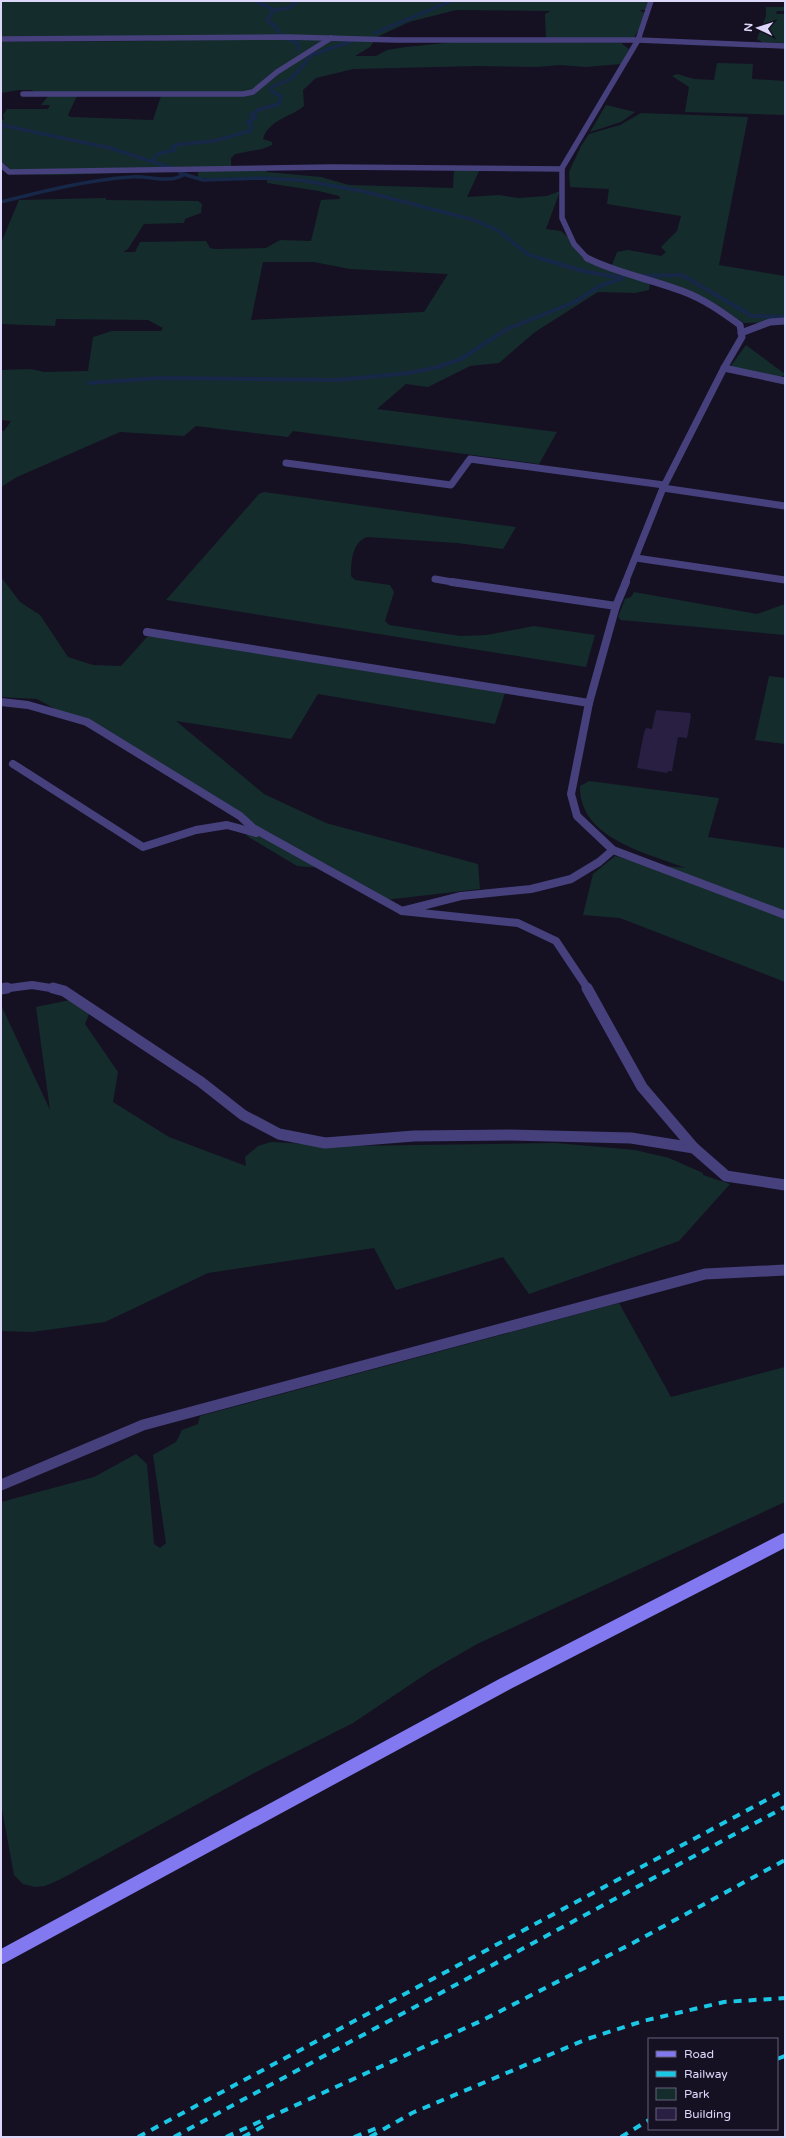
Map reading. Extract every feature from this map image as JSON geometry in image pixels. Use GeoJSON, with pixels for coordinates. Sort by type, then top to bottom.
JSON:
{"type":"FeatureCollection","features":[{"type":"Feature","properties":{"kind":"main road"},"geometry":{"type":"LineString","coordinates":[[1,1957],[503,1685],[785,1540]]}},
{"type":"Feature","properties":{"kind":"street"},"geometry":{"type":"LineString","coordinates":[[651,1],[638,40],[562,170],[562,218],[574,244],[587,258],[605,266],[683,291],[714,306],[740,325],[742,337],[724,368],[664,486],[616,606],[589,703],[571,794],[577,816],[613,850],[785,915]]}},
{"type":"Feature","properties":{"kind":"street"},"geometry":{"type":"LineString","coordinates":[[23,94],[243,94],[253,92],[277,72],[332,38]]}},
{"type":"Feature","properties":{"kind":"street"},"geometry":{"type":"LineString","coordinates":[[1,39],[332,38],[367,40],[638,40],[785,46]]}},
{"type":"Feature","properties":{"kind":"street"},"geometry":{"type":"LineString","coordinates":[[1,165],[9,172],[146,172],[207,168],[316,167],[442,167],[562,170]]}},
{"type":"Feature","properties":{"kind":"street"},"geometry":{"type":"LineString","coordinates":[[741,333],[770,322],[785,321]]}},
{"type":"Feature","properties":{"kind":"street"},"geometry":{"type":"LineString","coordinates":[[724,368],[785,381]]}},
{"type":"Feature","properties":{"kind":"street"},"geometry":{"type":"LineString","coordinates":[[286,463],[451,485],[470,459],[664,486],[785,506]]}},
{"type":"Feature","properties":{"kind":"street"},"geometry":{"type":"LineString","coordinates":[[636,558],[785,580]]}},
{"type":"Feature","properties":{"kind":"street"},"geometry":{"type":"LineString","coordinates":[[435,579],[616,606]]}},
{"type":"Feature","properties":{"kind":"street"},"geometry":{"type":"LineString","coordinates":[[147,632],[589,703]]}},
{"type":"Feature","properties":{"kind":"street"},"geometry":{"type":"LineString","coordinates":[[1,702],[28,705],[87,722],[240,816],[253,828],[264,835],[402,911],[518,923],[556,941],[585,984],[642,1087],[694,1148],[726,1176],[785,1185]]}},
{"type":"Feature","properties":{"kind":"street"},"geometry":{"type":"LineString","coordinates":[[13,764],[143,847],[196,830],[227,825],[264,835]]}},
{"type":"Feature","properties":{"kind":"street"},"geometry":{"type":"LineString","coordinates":[[402,911],[461,896],[531,889],[571,879],[599,862],[613,850]]}},
{"type":"Feature","properties":{"kind":"street"},"geometry":{"type":"LineString","coordinates":[[1,989],[24,984],[47,985],[64,991],[201,1082],[244,1115],[279,1134],[324,1143],[414,1136],[510,1135],[631,1138],[694,1148]]}},
{"type":"Feature","properties":{"kind":"street"},"geometry":{"type":"LineString","coordinates":[[1,1485],[143,1425],[706,1274],[785,1270]]}},
{"type":"Feature","properties":{"kind":"green space"},"geometry":{"type":"Polygon","coordinates":[[[1,1],[649,1],[646,10],[639,10],[644,13],[642,24],[634,38],[546,38],[545,14],[551,11],[456,10],[409,22],[377,37],[370,47],[355,56],[376,56],[387,50],[455,42],[621,43],[629,49],[621,64],[586,67],[560,65],[537,67],[477,66],[353,69],[316,78],[303,90],[304,106],[275,123],[266,133],[263,139],[272,142],[272,145],[262,149],[235,154],[231,158],[231,169],[267,169],[267,172],[321,177],[349,185],[453,188],[454,169],[480,169],[467,197],[499,195],[518,198],[547,196],[560,191],[546,229],[561,231],[569,238],[576,250],[592,263],[650,283],[649,290],[635,293],[598,292],[535,332],[499,363],[470,366],[428,387],[406,384],[377,409],[557,432],[539,464],[293,431],[288,437],[196,426],[184,436],[120,432],[17,477],[1,487],[1,431],[4,431],[11,421],[1,420],[1,370],[31,369],[44,372],[88,371],[93,337],[112,331],[161,331],[163,328],[148,320],[56,319],[55,326],[1,324],[1,243],[19,200],[106,198],[106,200],[198,201],[202,204],[201,213],[185,219],[184,223],[144,224],[128,249],[123,252],[135,252],[140,242],[206,241],[210,248],[215,249],[266,248],[280,240],[311,241],[321,200],[340,199],[339,196],[319,191],[267,183],[267,178],[198,178],[198,170],[59,175],[12,174],[6,165],[1,163],[1,119],[4,120],[3,115],[7,109],[48,109],[50,105],[41,105],[48,96],[77,96],[68,115],[70,117],[153,120],[161,96],[35,92],[31,90],[1,93],[1,42],[154,41],[148,38],[1,37],[1,1]],[[263,262],[251,320],[424,312],[448,274],[350,269],[314,262],[263,262]]]}},
{"type":"Feature","properties":{"kind":"green space"},"geometry":{"type":"Polygon","coordinates":[[[766,7],[785,7],[785,11],[777,11],[776,14],[785,14],[785,43],[762,42],[757,39],[766,16],[766,7]]]}},
{"type":"Feature","properties":{"kind":"green space"},"geometry":{"type":"Polygon","coordinates":[[[717,63],[753,64],[752,79],[785,81],[785,115],[685,112],[689,87],[672,76],[677,74],[694,79],[714,80],[717,63]]]}},
{"type":"Feature","properties":{"kind":"green space"},"geometry":{"type":"Polygon","coordinates":[[[606,105],[635,112],[621,122],[590,132],[606,105]]]}},
{"type":"Feature","properties":{"kind":"green space"},"geometry":{"type":"Polygon","coordinates":[[[641,113],[748,117],[719,265],[785,276],[785,322],[744,323],[717,305],[612,265],[617,252],[628,250],[661,256],[666,252],[661,247],[677,231],[681,216],[607,204],[609,189],[570,187],[569,172],[581,146],[589,134],[620,125],[641,113]]]}},
{"type":"Feature","properties":{"kind":"green space"},"geometry":{"type":"Polygon","coordinates":[[[746,345],[785,375],[780,377],[730,367],[746,345]]]}},
{"type":"Feature","properties":{"kind":"green space"},"geometry":{"type":"Polygon","coordinates":[[[264,492],[516,527],[503,549],[457,543],[367,537],[358,543],[355,548],[351,565],[351,576],[355,580],[390,585],[394,592],[385,621],[389,625],[460,636],[487,635],[534,626],[595,635],[586,667],[166,600],[259,494],[264,492]]]}},
{"type":"Feature","properties":{"kind":"green space"},"geometry":{"type":"Polygon","coordinates":[[[1,577],[20,602],[40,615],[68,657],[93,665],[121,666],[147,637],[155,635],[505,693],[495,724],[318,694],[291,739],[176,721],[264,794],[326,823],[478,864],[480,889],[385,900],[322,868],[297,866],[247,836],[245,815],[37,699],[1,697],[1,577]]]}},
{"type":"Feature","properties":{"kind":"green space"},"geometry":{"type":"Polygon","coordinates":[[[634,592],[757,614],[785,604],[785,635],[621,620],[618,617],[625,599],[631,597],[634,592]]]}},
{"type":"Feature","properties":{"kind":"green space"},"geometry":{"type":"Polygon","coordinates":[[[769,676],[785,678],[785,744],[755,740],[769,676]]]}},
{"type":"Feature","properties":{"kind":"green space"},"geometry":{"type":"Polygon","coordinates":[[[589,781],[719,798],[708,837],[785,848],[785,982],[620,918],[583,915],[593,874],[615,856],[644,864],[686,868],[635,849],[618,841],[603,831],[591,819],[583,804],[580,786],[589,781]]]}},
{"type":"Feature","properties":{"kind":"green space"},"geometry":{"type":"Polygon","coordinates":[[[70,1000],[89,1014],[85,1024],[118,1072],[113,1102],[169,1137],[246,1166],[245,1157],[258,1146],[271,1142],[342,1146],[556,1143],[635,1150],[669,1158],[703,1173],[703,1175],[730,1184],[679,1241],[529,1294],[503,1257],[396,1290],[374,1248],[208,1273],[105,1322],[32,1332],[1,1331],[1,1005],[50,1110],[36,1007],[70,1000]]]}},
{"type":"Feature","properties":{"kind":"green space"},"geometry":{"type":"Polygon","coordinates":[[[619,1303],[671,1397],[785,1367],[785,1502],[477,1644],[432,1670],[353,1723],[258,1771],[61,1879],[45,1886],[35,1887],[23,1884],[14,1875],[1,1804],[1,1502],[94,1477],[136,1454],[147,1464],[154,1544],[160,1548],[166,1543],[153,1455],[176,1442],[182,1430],[198,1424],[200,1416],[619,1303]]]}},
{"type":"Feature","properties":{"kind":"building"},"geometry":{"type":"Polygon","coordinates":[[[656,710],[690,713],[691,716],[687,738],[678,737],[672,771],[668,771],[667,773],[637,768],[644,733],[646,728],[652,729],[656,710]]]}},
{"type":"Feature","properties":{"kind":"waterway"},"geometry":{"type":"LineString","coordinates":[[255,1],[274,10]]}},
{"type":"Feature","properties":{"kind":"waterway"},"geometry":{"type":"LineString","coordinates":[[274,10],[289,8],[297,1]]}},
{"type":"Feature","properties":{"kind":"waterway"},"geometry":{"type":"LineString","coordinates":[[375,33],[451,1]]}},
{"type":"Feature","properties":{"kind":"waterway"},"geometry":{"type":"LineString","coordinates":[[274,10],[267,20],[276,27],[280,36]]}},
{"type":"Feature","properties":{"kind":"waterway"},"geometry":{"type":"LineString","coordinates":[[285,38],[298,43],[298,50]]}},
{"type":"Feature","properties":{"kind":"waterway"},"geometry":{"type":"LineString","coordinates":[[153,161],[157,154],[175,150],[173,147],[175,145],[214,141],[250,131],[252,126],[247,122],[256,118],[251,115],[258,110],[279,104],[281,96],[271,91],[272,87],[291,79],[312,55],[358,39]]}},
{"type":"Feature","properties":{"kind":"waterway"},"geometry":{"type":"LineString","coordinates":[[1,125],[110,148],[175,169]]}},
{"type":"Feature","properties":{"kind":"waterway"},"geometry":{"type":"LineString","coordinates":[[180,173],[203,180],[262,178],[300,180],[362,191],[474,220],[499,231],[527,254],[539,258]]}},
{"type":"Feature","properties":{"kind":"waterway"},"geometry":{"type":"LineString","coordinates":[[1,202],[82,183],[115,178],[138,177],[171,179],[183,175]]}},
{"type":"Feature","properties":{"kind":"waterway"},"geometry":{"type":"LineString","coordinates":[[539,258],[583,271],[622,278]]}},
{"type":"Feature","properties":{"kind":"waterway"},"geometry":{"type":"LineString","coordinates":[[642,276],[682,275],[752,316],[785,317]]}},
{"type":"Feature","properties":{"kind":"waterway"},"geometry":{"type":"LineString","coordinates":[[89,383],[160,378],[338,380],[409,373],[438,367],[461,359],[507,329],[575,302],[600,286],[623,278]]}},
{"type":"Feature","properties":{"kind":"railway"},"geometry":{"type":"LineString","coordinates":[[138,2137],[785,1790]]}},
{"type":"Feature","properties":{"kind":"railway"},"geometry":{"type":"LineString","coordinates":[[174,2137],[785,1807]]}},
{"type":"Feature","properties":{"kind":"railway"},"geometry":{"type":"LineString","coordinates":[[226,2137],[483,2020],[631,1944],[785,1860]]}},
{"type":"Feature","properties":{"kind":"railway"},"geometry":{"type":"LineString","coordinates":[[370,2137],[412,2113],[587,2039],[643,2021],[724,2002],[785,1998]]}},
{"type":"Feature","properties":{"kind":"railway"},"geometry":{"type":"LineString","coordinates":[[778,2059],[785,2056]]}},
{"type":"Feature","properties":{"kind":"railway"},"geometry":{"type":"LineString","coordinates":[[621,2137],[648,2121]]}},
{"type":"Feature","properties":{"kind":"railway"},"geometry":{"type":"LineString","coordinates":[[243,2137],[269,2123]]}},
{"type":"Feature","properties":{"kind":"railway"},"geometry":{"type":"LineString","coordinates":[[354,2137],[377,2128]]}}]}
